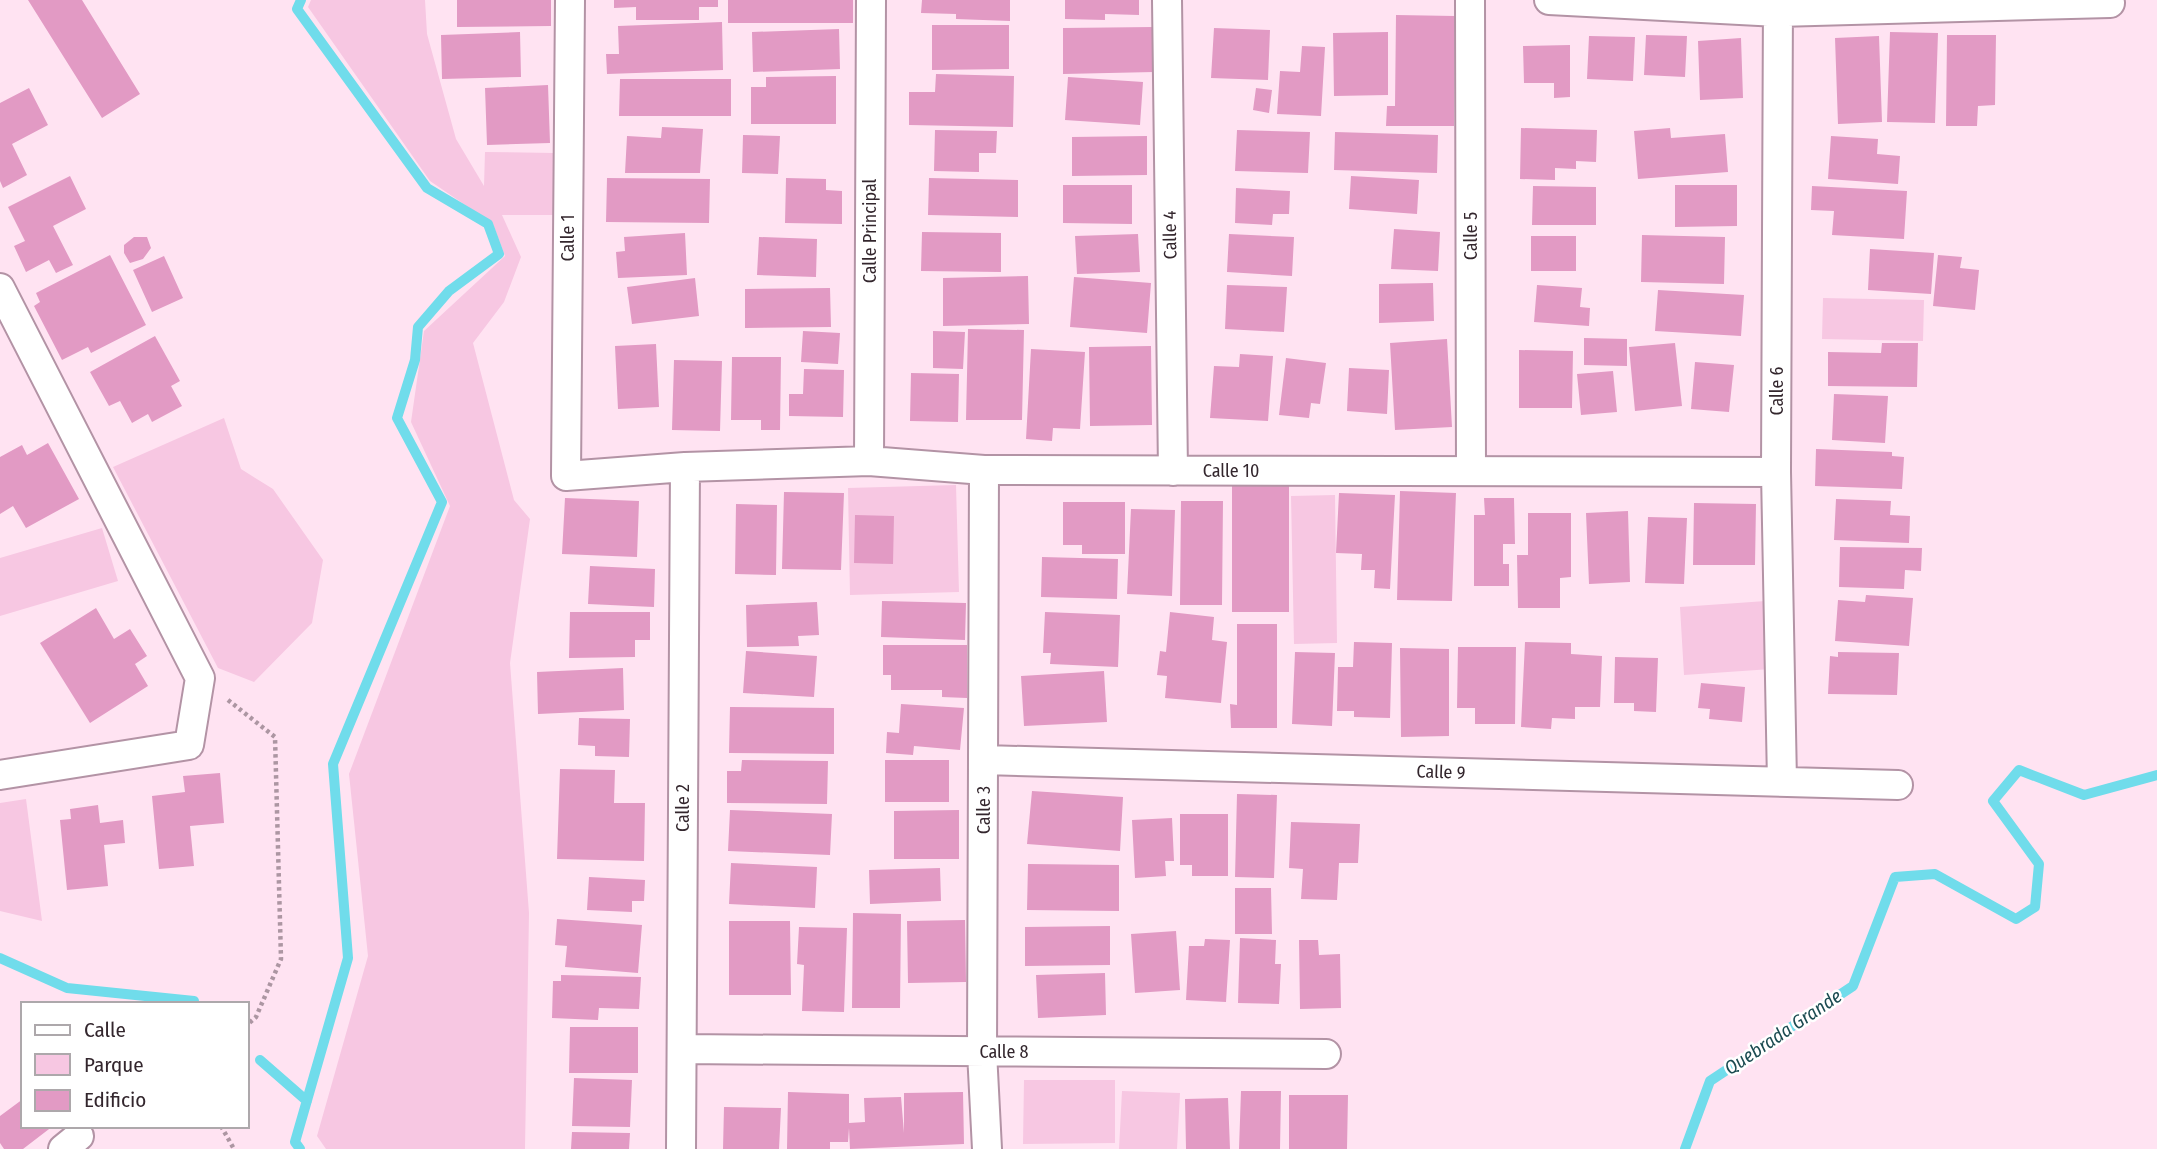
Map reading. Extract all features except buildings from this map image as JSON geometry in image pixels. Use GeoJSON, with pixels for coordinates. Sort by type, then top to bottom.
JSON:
{"type":"FeatureCollection","features":[{"type":"Feature","properties":{"kind":"street","name":"Calle 1"},"geometry":{"type":"LineString","coordinates":[[566,476],[570,0]]}},
{"type":"Feature","properties":{"kind":"street","name":"Calle Principal"},"geometry":{"type":"LineString","coordinates":[[869,461],[871,0]]}},
{"type":"Feature","properties":{"kind":"street","name":"Calle 4"},"geometry":{"type":"LineString","coordinates":[[1167,0],[1173,471]]}},
{"type":"Feature","properties":{"kind":"street","name":"Calle 5"},"geometry":{"type":"LineString","coordinates":[[1470,0],[1471,471]]}},
{"type":"Feature","properties":{"kind":"street"},"geometry":{"type":"LineString","coordinates":[[1549,0],[1778,6],[2110,3]]}},
{"type":"Feature","properties":{"kind":"street","name":"Calle 6"},"geometry":{"type":"LineString","coordinates":[[1778,6],[1776,472],[1782,782]]}},
{"type":"Feature","properties":{"kind":"street"},"geometry":{"type":"LineString","coordinates":[[0,288],[7,318],[200,678],[189,745],[0,775]]}},
{"type":"Feature","properties":{"kind":"street","name":"Calle 10"},"geometry":{"type":"LineString","coordinates":[[566,476],[685,467],[869,461],[984,470],[1776,472]]}},
{"type":"Feature","properties":{"kind":"street","name":"Calle 2"},"geometry":{"type":"LineString","coordinates":[[681,1149],[685,467]]}},
{"type":"Feature","properties":{"kind":"street","name":"Calle 3"},"geometry":{"type":"LineString","coordinates":[[984,470],[982,1052],[987,1149]]}},
{"type":"Feature","properties":{"kind":"street","name":"Calle 9"},"geometry":{"type":"LineString","coordinates":[[984,760],[1898,785]]}},
{"type":"Feature","properties":{"kind":"street","name":"Calle 8"},"geometry":{"type":"LineString","coordinates":[[682,1049],[1326,1054]]}},
{"type":"Feature","properties":{"kind":"path"},"geometry":{"type":"LineString","coordinates":[[200,678],[275,737],[282,959],[256,1017],[248,1024]]}},
{"type":"Feature","properties":{"kind":"path"},"geometry":{"type":"LineString","coordinates":[[222,1128],[234,1149]]}},
{"type":"Feature","properties":{"kind":"green space"},"geometry":{"type":"Polygon","coordinates":[[[311,0],[425,0],[427,34],[456,139],[484,186],[485,152],[554,153],[553,215],[502,215],[521,257],[504,302],[473,343],[514,500],[530,519],[510,663],[529,913],[525,1149],[326,1149],[317,1136],[368,956],[349,774],[450,506],[411,422],[424,331],[505,256],[493,224],[430,181],[308,7],[311,0]]]}},
{"type":"Feature","properties":{"kind":"green space"},"geometry":{"type":"Polygon","coordinates":[[[1823,298],[1924,300],[1923,341],[1822,339],[1823,298]]]}},
{"type":"Feature","properties":{"kind":"green space"},"geometry":{"type":"Polygon","coordinates":[[[224,418],[241,469],[273,489],[323,560],[312,623],[254,682],[218,668],[113,467],[224,418]]]}},
{"type":"Feature","properties":{"kind":"green space"},"geometry":{"type":"Polygon","coordinates":[[[956,485],[959,592],[850,595],[848,488],[956,485]]]}},
{"type":"Feature","properties":{"kind":"green space"},"geometry":{"type":"Polygon","coordinates":[[[1335,495],[1337,643],[1294,644],[1291,496],[1335,495]]]}},
{"type":"Feature","properties":{"kind":"green space"},"geometry":{"type":"Polygon","coordinates":[[[102,528],[118,581],[0,616],[0,558],[102,528]]]}},
{"type":"Feature","properties":{"kind":"green space"},"geometry":{"type":"Polygon","coordinates":[[[1766,601],[1771,669],[1684,675],[1680,607],[1766,601]]]}},
{"type":"Feature","properties":{"kind":"green space"},"geometry":{"type":"Polygon","coordinates":[[[26,799],[42,921],[0,911],[0,803],[26,799]]]}},
{"type":"Feature","properties":{"kind":"green space"},"geometry":{"type":"Polygon","coordinates":[[[1024,1080],[1115,1080],[1115,1143],[1023,1144],[1024,1080]]]}},
{"type":"Feature","properties":{"kind":"green space"},"geometry":{"type":"Polygon","coordinates":[[[1122,1091],[1180,1093],[1177,1149],[1119,1149],[1122,1091]]]}},
{"type":"Feature","properties":{"kind":"waterway"},"geometry":{"type":"LineString","coordinates":[[300,1149],[295,1142],[348,958],[333,764],[442,502],[397,418],[415,360],[418,327],[449,291],[499,254],[488,224],[427,188],[297,9],[301,0]]}},
{"type":"Feature","properties":{"kind":"waterway","name":"Quebrada Grande"},"geometry":{"type":"LineString","coordinates":[[1685,1149],[1710,1081],[1853,986],[1895,877],[1935,874],[2016,919],[2035,907],[2039,864],[1993,801],[2019,770],[2084,795],[2157,775]]}},
{"type":"Feature","properties":{"kind":"waterway"},"geometry":{"type":"LineString","coordinates":[[0,958],[67,988],[194,1001]]}},
{"type":"Feature","properties":{"kind":"waterway"},"geometry":{"type":"LineString","coordinates":[[260,1060],[307,1101]]}}]}
